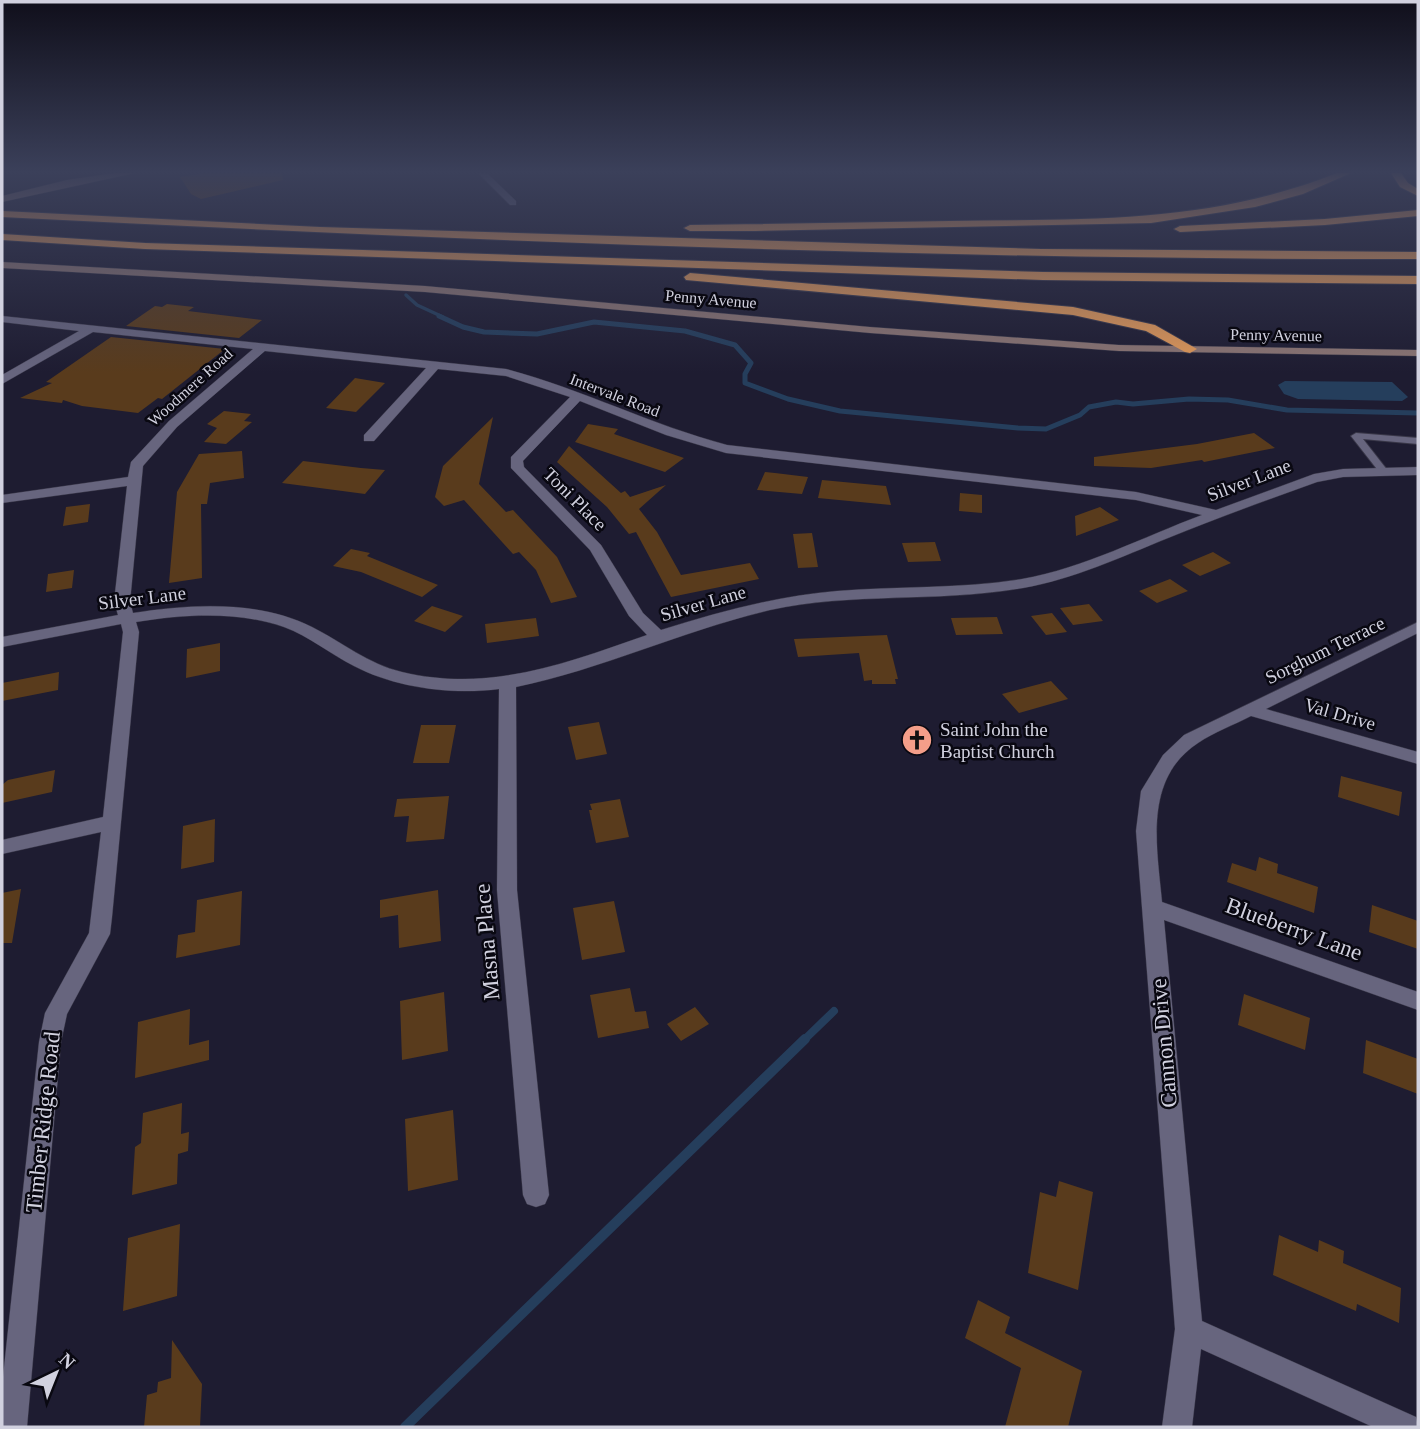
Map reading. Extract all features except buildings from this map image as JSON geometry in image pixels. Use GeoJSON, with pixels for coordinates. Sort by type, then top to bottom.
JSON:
{"type":"FeatureCollection","features":[{"type":"Feature","properties":{"kind":"highway"},"geometry":{"type":"LineString","coordinates":[[45,240],[145,246],[1043,276],[1418,280]]}},
{"type":"Feature","properties":{"kind":"highway"},"geometry":{"type":"LineString","coordinates":[[641,240],[1053,253],[1418,256]]}},
{"type":"Feature","properties":{"kind":"highway"},"geometry":{"type":"LineString","coordinates":[[395,253],[1060,309],[1142,326],[1167,335],[1190,349]]}},
{"type":"Feature","properties":{"kind":"main road","name":"Penny Avenue"},"geometry":{"type":"LineString","coordinates":[[2,265],[425,289],[978,339],[1190,349],[1418,352]]}},
{"type":"Feature","properties":{"kind":"street","name":"Intervale Road"},"geometry":{"type":"LineString","coordinates":[[2,318],[262,348],[436,364],[521,377],[673,434],[726,449],[1136,496],[1216,514]]}},
{"type":"Feature","properties":{"kind":"street"},"geometry":{"type":"LineString","coordinates":[[2,380],[92,328]]}},
{"type":"Feature","properties":{"kind":"street","name":"Woodmere Road"},"geometry":{"type":"LineString","coordinates":[[128,619],[122,602],[132,481],[136,465],[173,424],[262,348]]}},
{"type":"Feature","properties":{"kind":"street"},"geometry":{"type":"LineString","coordinates":[[369,438],[436,364]]}},
{"type":"Feature","properties":{"kind":"street","name":"Toni Place"},"geometry":{"type":"LineString","coordinates":[[577,397],[516,460],[518,468],[596,548],[638,616],[658,637]]}},
{"type":"Feature","properties":{"kind":"street","name":"Silver Lane"},"geometry":{"type":"LineString","coordinates":[[2,642],[128,619],[213,611],[243,612],[289,622],[365,665],[400,678],[458,685],[508,683],[550,674],[658,637],[776,604],[817,598],[956,592],[1043,579],[1087,566],[1314,478],[1343,472],[1418,471]]}},
{"type":"Feature","properties":{"kind":"street"},"geometry":{"type":"LineString","coordinates":[[2,499],[132,481]]}},
{"type":"Feature","properties":{"kind":"street","name":"Timber Ridge Road"},"geometry":{"type":"LineString","coordinates":[[12,1427],[50,1042],[55,1013],[99,934],[131,632],[128,619]]}},
{"type":"Feature","properties":{"kind":"street","name":"Sorghum Terrace"},"geometry":{"type":"LineString","coordinates":[[1250,710],[1418,627]]}},
{"type":"Feature","properties":{"kind":"street","name":"Masna Place"},"geometry":{"type":"LineString","coordinates":[[508,683],[507,890],[536,1195]]}},
{"type":"Feature","properties":{"kind":"street","name":"Val Drive"},"geometry":{"type":"LineString","coordinates":[[1250,710],[1418,758]]}},
{"type":"Feature","properties":{"kind":"street","name":"Cannon Drive"},"geometry":{"type":"LineString","coordinates":[[1177,1427],[1189,1329],[1146,831],[1150,791],[1169,760],[1191,739],[1250,710]]}},
{"type":"Feature","properties":{"kind":"street"},"geometry":{"type":"LineString","coordinates":[[2,847],[109,823]]}},
{"type":"Feature","properties":{"kind":"street","name":"Blueberry Lane"},"geometry":{"type":"LineString","coordinates":[[1152,906],[1418,1001]]}},
{"type":"Feature","properties":{"kind":"street"},"geometry":{"type":"LineString","coordinates":[[1189,1329],[1406,1427]]}},
{"type":"Feature","properties":{"kind":"lane"},"geometry":{"type":"LineString","coordinates":[[1383,471],[1356,436],[1418,442]]}},
{"type":"Feature","properties":{"kind":"water"},"geometry":{"type":"Polygon","coordinates":[[[1285,381],[1392,382],[1408,397],[1402,401],[1298,399],[1284,394],[1278,385],[1285,381]]]}},
{"type":"Feature","properties":{"kind":"waterway"},"geometry":{"type":"LineString","coordinates":[[406,295],[417,305],[443,317]]}},
{"type":"Feature","properties":{"kind":"waterway"},"geometry":{"type":"LineString","coordinates":[[439,316],[463,327],[484,332],[537,334],[594,322],[685,331],[735,345],[751,363],[745,374],[745,383],[788,399],[840,411],[1046,429],[1080,415],[1089,407],[1116,402],[1133,404],[1189,399],[1228,400],[1287,410],[1418,413]]}},
{"type":"Feature","properties":{"kind":"waterway"},"geometry":{"type":"LineString","coordinates":[[803,1041],[834,1011]]}},
{"type":"Feature","properties":{"kind":"waterway"},"geometry":{"type":"LineString","coordinates":[[405,1427],[805,1039]]}},
{"type":"Feature","properties":{"kind":"place","name":"Saint John the Baptist Church"},"geometry":{"type":"Point","coordinates":[917,740]}}]}
